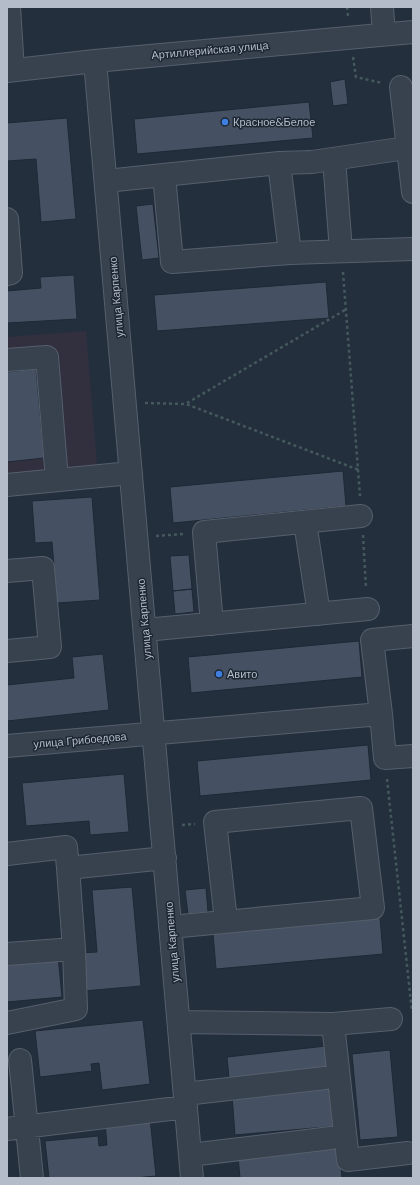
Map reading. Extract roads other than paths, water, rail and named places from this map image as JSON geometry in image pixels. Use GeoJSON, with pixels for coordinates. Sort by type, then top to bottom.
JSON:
{"type":"FeatureCollection","features":[{"type":"Feature","properties":{"kind":"street"},"geometry":{"type":"LineString","coordinates":[[10,7],[10,70]]}},
{"type":"Feature","properties":{"kind":"street"},"geometry":{"type":"LineString","coordinates":[[382,7],[384,34]]}},
{"type":"Feature","properties":{"kind":"street","name":"Артиллерийская улица"},"geometry":{"type":"LineString","coordinates":[[10,70],[413,32]]}},
{"type":"Feature","properties":{"kind":"street","name":"улица Карпенко"},"geometry":{"type":"LineString","coordinates":[[95,61],[192,1178]]}},
{"type":"Feature","properties":{"kind":"street"},"geometry":{"type":"LineString","coordinates":[[401,88],[410,147],[413,192]]}},
{"type":"Feature","properties":{"kind":"street"},"geometry":{"type":"LineString","coordinates":[[106,181],[279,163],[312,162],[410,147]]}},
{"type":"Feature","properties":{"kind":"street"},"geometry":{"type":"LineString","coordinates":[[334,159],[341,251]]}},
{"type":"Feature","properties":{"kind":"street"},"geometry":{"type":"LineString","coordinates":[[279,163],[290,253]]}},
{"type":"Feature","properties":{"kind":"street"},"geometry":{"type":"LineString","coordinates":[[164,175],[172,262],[290,253],[413,249]]}},
{"type":"Feature","properties":{"kind":"street"},"geometry":{"type":"LineString","coordinates":[[7,219],[11,273],[7,274]]}},
{"type":"Feature","properties":{"kind":"street"},"geometry":{"type":"LineString","coordinates":[[7,360],[47,357],[57,480]]}},
{"type":"Feature","properties":{"kind":"street"},"geometry":{"type":"LineString","coordinates":[[7,485],[131,473]]}},
{"type":"Feature","properties":{"kind":"street"},"geometry":{"type":"LineString","coordinates":[[212,624],[204,532],[361,516]]}},
{"type":"Feature","properties":{"kind":"street"},"geometry":{"type":"LineString","coordinates":[[305,522],[319,614]]}},
{"type":"Feature","properties":{"kind":"street"},"geometry":{"type":"LineString","coordinates":[[7,570],[43,568],[50,647],[7,651]]}},
{"type":"Feature","properties":{"kind":"street"},"geometry":{"type":"LineString","coordinates":[[145,630],[368,608]]}},
{"type":"Feature","properties":{"kind":"street"},"geometry":{"type":"LineString","coordinates":[[413,636],[372,640],[385,758],[413,756]]}},
{"type":"Feature","properties":{"kind":"street","name":"улица Грибоедова"},"geometry":{"type":"LineString","coordinates":[[7,746],[381,714]]}},
{"type":"Feature","properties":{"kind":"street"},"geometry":{"type":"LineString","coordinates":[[170,927],[373,908],[361,808],[216,822],[226,921]]}},
{"type":"Feature","properties":{"kind":"street"},"geometry":{"type":"LineString","coordinates":[[7,854],[66,847],[74,949],[76,1008],[7,1022]]}},
{"type":"Feature","properties":{"kind":"street"},"geometry":{"type":"LineString","coordinates":[[68,868],[164,858]]}},
{"type":"Feature","properties":{"kind":"street"},"geometry":{"type":"LineString","coordinates":[[7,954],[74,949]]}},
{"type":"Feature","properties":{"kind":"street"},"geometry":{"type":"LineString","coordinates":[[179,1022],[333,1024],[391,1019]]}},
{"type":"Feature","properties":{"kind":"street"},"geometry":{"type":"LineString","coordinates":[[333,1024],[348,1160],[408,1153]]}},
{"type":"Feature","properties":{"kind":"street"},"geometry":{"type":"LineString","coordinates":[[20,1060],[17,1128],[32,1178]]}},
{"type":"Feature","properties":{"kind":"street"},"geometry":{"type":"LineString","coordinates":[[17,1128],[325,1078]]}},
{"type":"Feature","properties":{"kind":"street"},"geometry":{"type":"LineString","coordinates":[[190,1155],[331,1138]]}},
{"type":"Feature","properties":{"kind":"place","name":"Красное&Белое"},"geometry":{"type":"Point","coordinates":[225,122]}},
{"type":"Feature","properties":{"kind":"place","name":"Авито"},"geometry":{"type":"Point","coordinates":[219,674]}}]}
